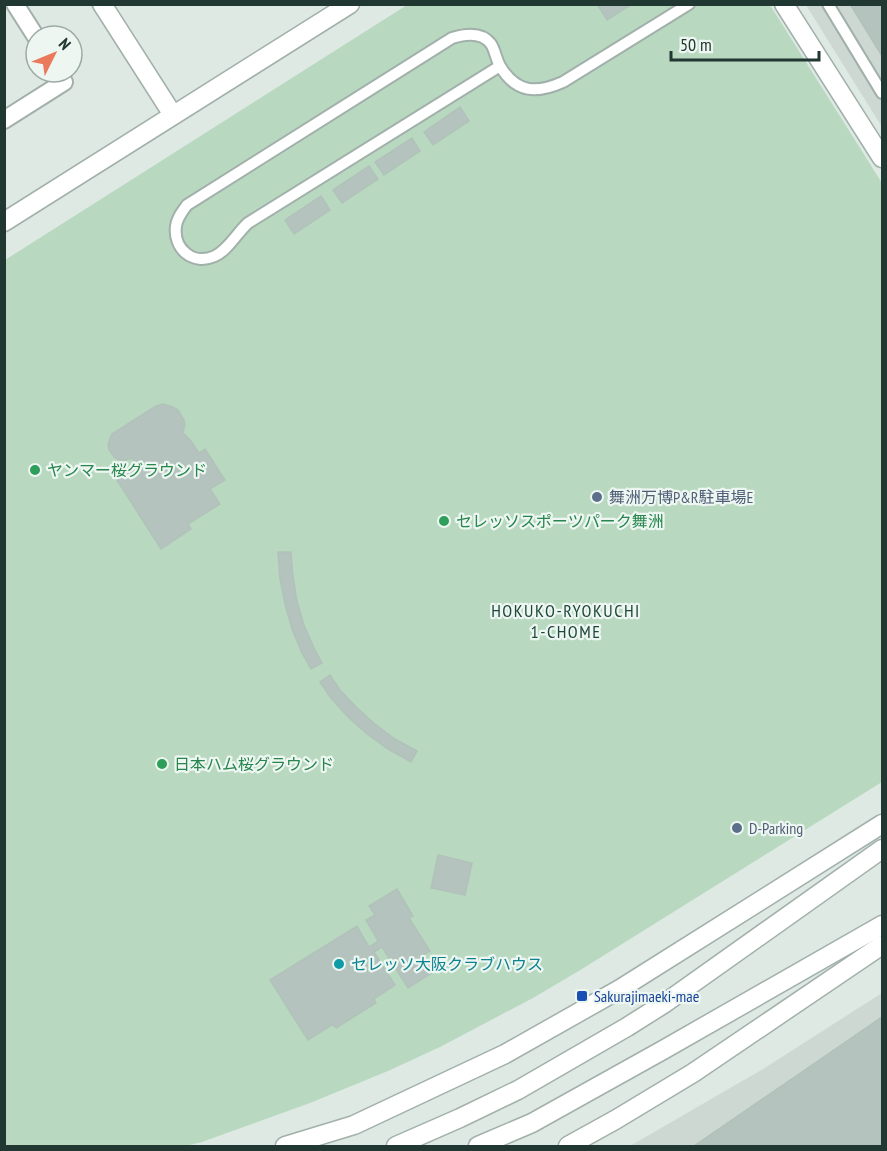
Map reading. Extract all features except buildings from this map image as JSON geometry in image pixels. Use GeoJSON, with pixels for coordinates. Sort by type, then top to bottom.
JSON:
{"type":"FeatureCollection","features":[{"type":"Feature","properties":{"kind":"street"},"geometry":{"type":"LineString","coordinates":[[15,4],[27,24]]}},
{"type":"Feature","properties":{"kind":"street"},"geometry":{"type":"LineString","coordinates":[[102,4],[173,115]]}},
{"type":"Feature","properties":{"kind":"street"},"geometry":{"type":"LineString","coordinates":[[4,222],[350,4]]}},
{"type":"Feature","properties":{"kind":"street"},"geometry":{"type":"LineString","coordinates":[[784,4],[882,158]]}},
{"type":"Feature","properties":{"kind":"street"},"geometry":{"type":"LineString","coordinates":[[4,120],[61,84]]}},
{"type":"Feature","properties":{"kind":"street"},"geometry":{"type":"LineString","coordinates":[[285,1146],[354,1125],[505,1054],[620,989],[882,824]]}},
{"type":"Feature","properties":{"kind":"street"},"geometry":{"type":"LineString","coordinates":[[400,1145],[518,1090],[627,1027],[665,1003],[882,849]]}},
{"type":"Feature","properties":{"kind":"street"},"geometry":{"type":"LineString","coordinates":[[478,1146],[532,1123],[882,925]]}},
{"type":"Feature","properties":{"kind":"street"},"geometry":{"type":"LineString","coordinates":[[568,1146],[693,1073],[882,945]]}},
{"type":"Feature","properties":{"kind":"lane"},"geometry":{"type":"LineString","coordinates":[[500,66],[248,223],[238,232],[226,249],[216,256],[195,259],[180,246],[176,224],[187,205],[452,38],[471,34],[482,37],[490,43],[500,66],[510,80],[522,88],[535,90],[549,88],[563,82],[689,4]]}},
{"type":"Feature","properties":{"kind":"lane"},"geometry":{"type":"LineString","coordinates":[[828,4],[882,93]]}},
{"type":"Feature","properties":{"kind":"shaded area"},"geometry":{"type":"Polygon","coordinates":[[[806,5],[882,5],[882,127],[806,5]]]}},
{"type":"Feature","properties":{"kind":"shaded area"},"geometry":{"type":"Polygon","coordinates":[[[882,993],[882,1146],[630,1146],[763,1069],[882,993]]]}},
{"type":"Feature","properties":{"kind":"green space","name":"セレッソスポーツパーク舞洲"},"geometry":{"type":"Polygon","coordinates":[[[407,5],[770,5],[882,183],[882,782],[533,998],[440,1047],[388,1071],[310,1103],[186,1146],[5,1146],[5,260],[407,5]]]}},
{"type":"Feature","properties":{"kind":"place","name":"ヤンマー桜グラウンド"},"geometry":{"type":"Point","coordinates":[35,470]}},
{"type":"Feature","properties":{"kind":"place","name":"舞洲万博P&R駐車場E"},"geometry":{"type":"Point","coordinates":[597,497]}},
{"type":"Feature","properties":{"kind":"place","name":"セレッソスポーツパーク舞洲"},"geometry":{"type":"Point","coordinates":[444,521]}},
{"type":"Feature","properties":{"kind":"place","name":"日本ハム桜グラウンド"},"geometry":{"type":"Point","coordinates":[162,764]}},
{"type":"Feature","properties":{"kind":"place","name":"D-Parking"},"geometry":{"type":"Point","coordinates":[737,828]}},
{"type":"Feature","properties":{"kind":"place","name":"セレッソ大阪クラブハウス"},"geometry":{"type":"Point","coordinates":[339,964]}},
{"type":"Feature","properties":{"kind":"place","name":"Sakurajimaeki-mae"},"geometry":{"type":"Point","coordinates":[582,996]}},
{"type":"Feature","properties":{"kind":"district","name":"HOKUKO-RYOKUCHI 1-CHOME"},"geometry":{"type":"Point","coordinates":[566,621]}}]}
